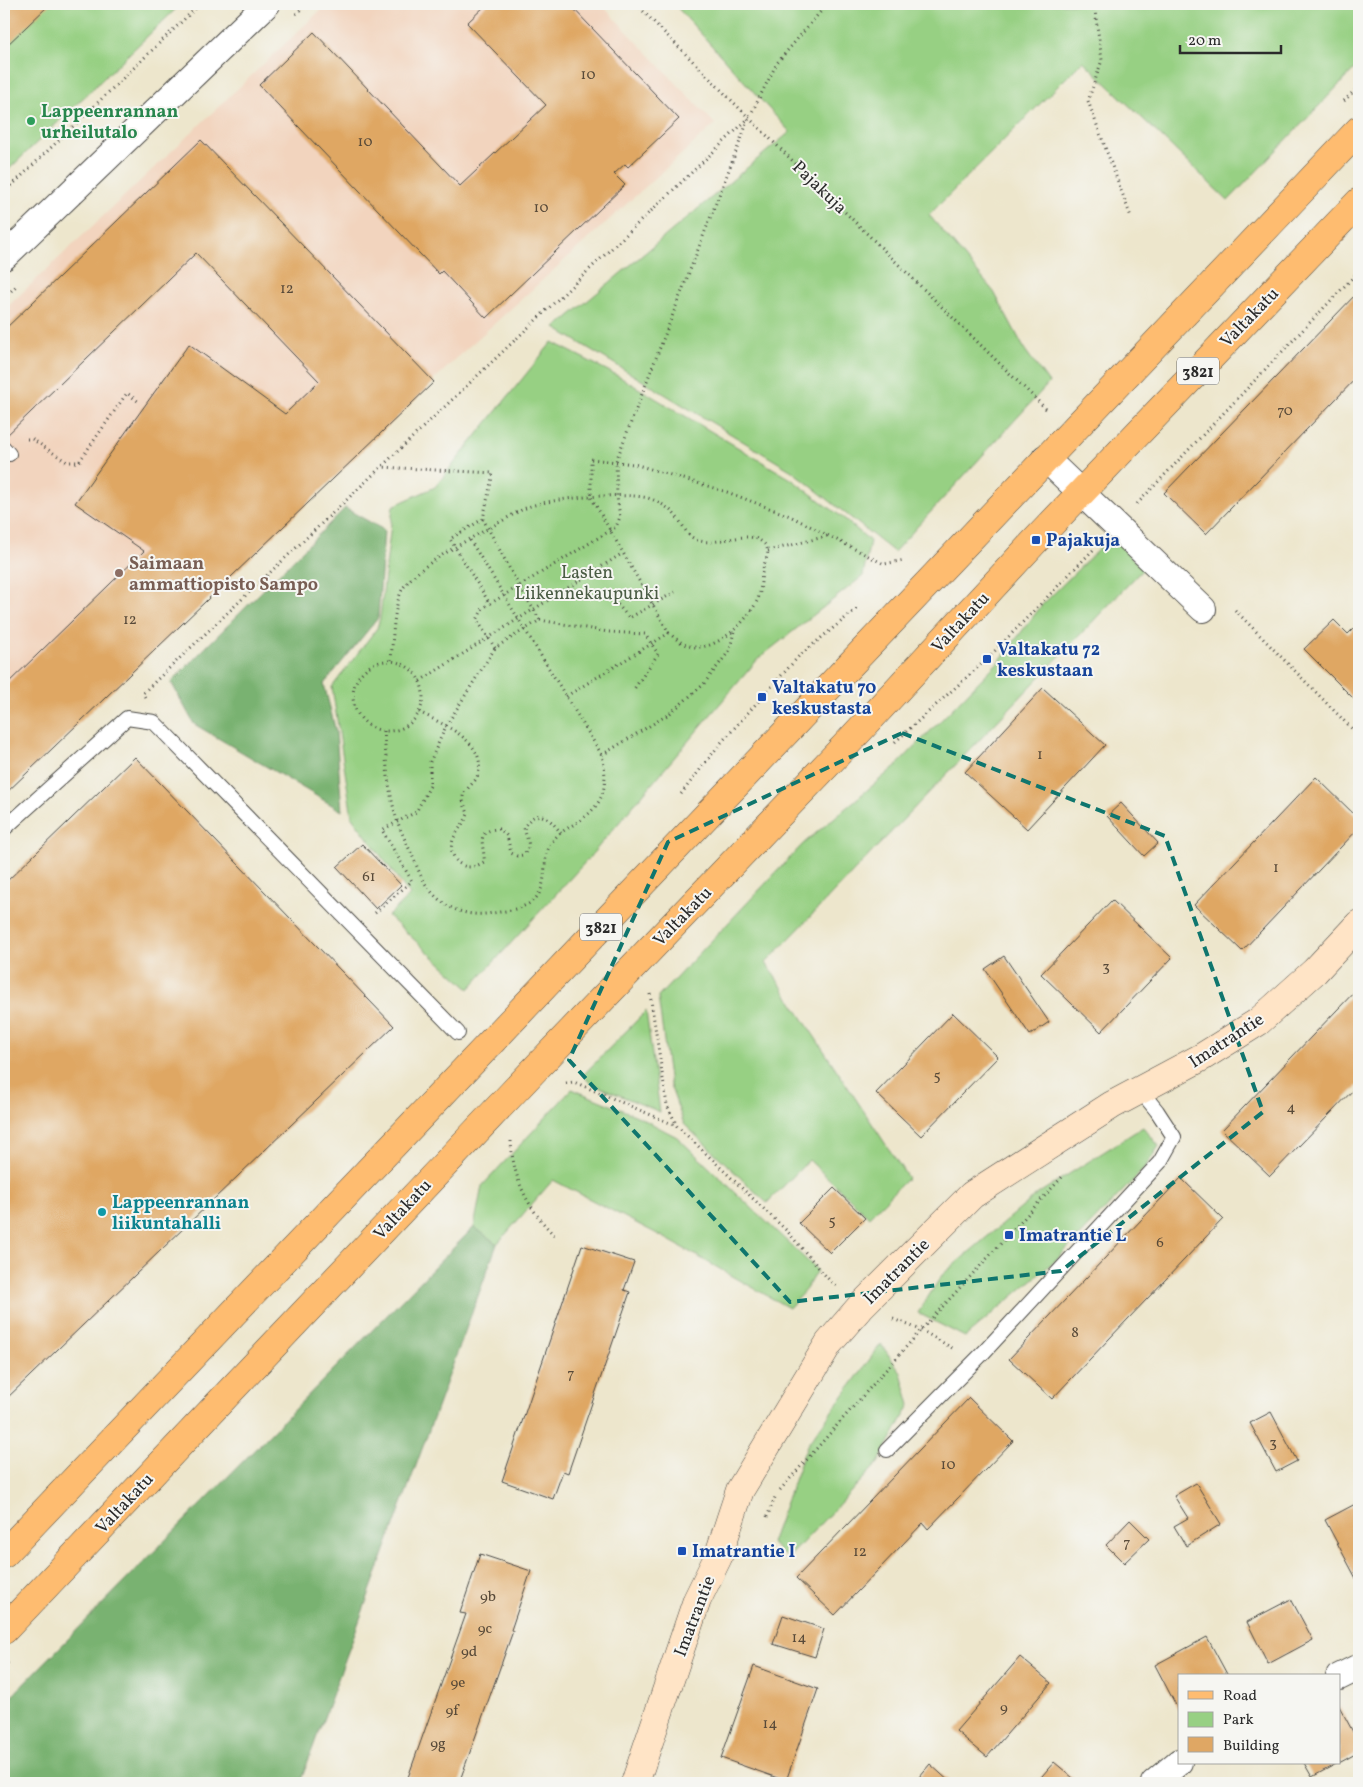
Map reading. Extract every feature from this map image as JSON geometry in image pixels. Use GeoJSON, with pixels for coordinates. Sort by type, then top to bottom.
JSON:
{"type":"FeatureCollection","features":[{"type":"Feature","properties":{"kind":"main road","name":"3821"},"geometry":{"type":"LineString","coordinates":[[4,1554],[1359,130]]}},
{"type":"Feature","properties":{"kind":"main road","name":"Valtakatu"},"geometry":{"type":"LineString","coordinates":[[4,1630],[844,747],[1081,492],[1359,202]]}},
{"type":"Feature","properties":{"kind":"street"},"geometry":{"type":"LineString","coordinates":[[4,257],[267,4]]}},
{"type":"Feature","properties":{"kind":"street"},"geometry":{"type":"LineString","coordinates":[[1045,458],[1203,609]]}},
{"type":"Feature","properties":{"kind":"street","name":"Imatrantie"},"geometry":{"type":"LineString","coordinates":[[636,1783],[697,1600],[718,1557],[740,1490],[829,1343],[861,1306],[972,1195],[1112,1105],[1202,1057],[1258,1022],[1315,971],[1359,924]]}},
{"type":"Feature","properties":{"kind":"street"},"geometry":{"type":"LineString","coordinates":[[1340,1676],[1359,1667]]}},
{"type":"Feature","properties":{"kind":"street"},"geometry":{"type":"LineString","coordinates":[[1154,1783],[1178,1763]]}},
{"type":"Feature","properties":{"kind":"lane"},"geometry":{"type":"LineString","coordinates":[[4,829],[127,718],[154,722],[458,1033]]}},
{"type":"Feature","properties":{"kind":"lane"},"geometry":{"type":"LineString","coordinates":[[888,1450],[984,1352],[1160,1162],[1174,1137],[1140,1090]]}},
{"type":"Feature","properties":{"kind":"path"},"geometry":{"type":"LineString","coordinates":[[4,193],[200,4]]}},
{"type":"Feature","properties":{"kind":"path","name":"Pajakuja"},"geometry":{"type":"LineString","coordinates":[[636,4],[749,118],[1070,432]]}},
{"type":"Feature","properties":{"kind":"path"},"geometry":{"type":"LineString","coordinates":[[495,648],[477,620],[483,608],[616,527],[620,517],[617,497],[616,461],[749,118],[777,62],[827,4]]}},
{"type":"Feature","properties":{"kind":"path"},"geometry":{"type":"LineString","coordinates":[[1094,4],[1102,60],[1088,101],[1131,217]]}},
{"type":"Feature","properties":{"kind":"path"},"geometry":{"type":"LineString","coordinates":[[154,722],[144,693],[749,118]]}},
{"type":"Feature","properties":{"kind":"path"},"geometry":{"type":"LineString","coordinates":[[1133,508],[1359,271]]}},
{"type":"Feature","properties":{"kind":"path"},"geometry":{"type":"LineString","coordinates":[[7,451],[26,439],[32,439],[67,462],[79,462],[127,393],[139,402]]}},
{"type":"Feature","properties":{"kind":"path"},"geometry":{"type":"LineString","coordinates":[[391,660],[394,629],[402,590],[410,579],[423,568],[527,507],[547,502],[591,498],[648,498],[660,503],[676,516],[688,535],[696,540],[706,542],[750,538],[762,542],[768,551],[768,558],[762,574],[761,591],[743,621],[724,637],[711,644],[696,648],[684,644],[669,633],[591,498],[591,458],[634,464],[727,492],[790,516],[884,564],[910,559]]}},
{"type":"Feature","properties":{"kind":"path"},"geometry":{"type":"LineString","coordinates":[[381,467],[493,473],[483,519],[519,586],[540,620]]}},
{"type":"Feature","properties":{"kind":"path"},"geometry":{"type":"LineString","coordinates":[[483,519],[450,539],[490,604]]}},
{"type":"Feature","properties":{"kind":"path"},"geometry":{"type":"LineString","coordinates":[[768,551],[828,535]]}},
{"type":"Feature","properties":{"kind":"path"},"geometry":{"type":"LineString","coordinates":[[384,731],[387,778],[397,821],[426,885],[440,902],[456,911],[472,914],[489,914],[521,907],[534,900],[541,889],[547,854],[552,842],[561,833],[582,820],[598,805],[605,789],[606,772],[602,755],[470,540]]}},
{"type":"Feature","properties":{"kind":"path"},"geometry":{"type":"LineString","coordinates":[[420,682],[623,553]]}},
{"type":"Feature","properties":{"kind":"path"},"geometry":{"type":"LineString","coordinates":[[608,593],[629,618],[674,592]]}},
{"type":"Feature","properties":{"kind":"path"},"geometry":{"type":"LineString","coordinates":[[1231,607],[1359,736]]}},
{"type":"Feature","properties":{"kind":"path"},"geometry":{"type":"LineString","coordinates":[[373,915],[412,881],[382,830],[416,812],[430,786],[430,762],[446,726],[495,648],[540,620],[608,632],[645,634],[658,654],[634,689]]}},
{"type":"Feature","properties":{"kind":"path"},"geometry":{"type":"LineString","coordinates":[[602,755],[669,714],[703,685],[730,650],[734,630]]}},
{"type":"Feature","properties":{"kind":"path"},"geometry":{"type":"LineString","coordinates":[[566,697],[669,633]]}},
{"type":"Feature","properties":{"kind":"path"},"geometry":{"type":"LineString","coordinates":[[391,660],[403,664],[413,671],[420,682],[423,691],[419,712],[404,727],[384,731],[372,728],[362,720],[355,710],[352,698],[356,680],[368,666],[379,661],[391,660]]}},
{"type":"Feature","properties":{"kind":"path"},"geometry":{"type":"LineString","coordinates":[[419,712],[446,726],[472,744],[477,751],[480,764],[477,777],[463,796],[468,814],[455,835],[452,844],[452,853],[457,862],[471,868],[484,862],[485,855],[482,848],[482,840],[486,833],[496,829],[500,829],[507,836],[511,853],[516,856],[523,855],[529,846],[524,826],[535,816],[540,815],[547,818],[561,833]]}},
{"type":"Feature","properties":{"kind":"path"},"geometry":{"type":"LineString","coordinates":[[649,988],[667,1105],[677,1126],[786,1231],[831,1282]]}},
{"type":"Feature","properties":{"kind":"path"},"geometry":{"type":"LineString","coordinates":[[510,1133],[512,1161],[524,1196],[554,1235]]}},
{"type":"Feature","properties":{"kind":"path"},"geometry":{"type":"LineString","coordinates":[[766,1518],[778,1491],[921,1330],[1069,1170]]}},
{"type":"Feature","properties":{"kind":"highlighted area"},"geometry":{"type":"Polygon","coordinates":[[[902,733],[1165,836],[1263,1112],[1061,1271],[790,1302],[569,1060],[668,842],[902,733]]]}},
{"type":"Feature","properties":{"kind":"shaded area","name":"Saimaan ammattiopisto Sampo"},"geometry":{"type":"Polygon","coordinates":[[[327,4],[601,4],[715,124],[463,352],[4,795],[4,310],[327,4]]]}},
{"type":"Feature","properties":{"kind":"green space","name":"Lappeenrannan urheilutalo"},"geometry":{"type":"Polygon","coordinates":[[[4,4],[181,4],[4,174],[4,4]]]}},
{"type":"Feature","properties":{"kind":"green space"},"geometry":{"type":"Polygon","coordinates":[[[674,4],[1359,4],[1359,64],[1228,201],[1083,61],[929,215],[994,292],[1025,350],[1049,383],[894,552],[792,471],[555,328],[790,132],[674,4]]]}},
{"type":"Feature","properties":{"kind":"green space","name":"Lasten Liikennekaupunki"},"geometry":{"type":"Polygon","coordinates":[[[552,342],[618,376],[791,479],[846,520],[870,541],[863,576],[758,659],[588,859],[469,989],[388,916],[410,895],[352,817],[332,687],[377,628],[380,618],[393,506],[435,487],[552,342]]]}},
{"type":"Feature","properties":{"kind":"green space"},"geometry":{"type":"Polygon","coordinates":[[[345,508],[384,530],[378,618],[324,684],[336,732],[342,811],[194,724],[171,682],[345,508]]]}},
{"type":"Feature","properties":{"kind":"green space"},"geometry":{"type":"Polygon","coordinates":[[[1111,537],[1143,569],[766,963],[908,1178],[869,1217],[809,1160],[767,1203],[684,1124],[670,1085],[658,997],[803,844],[897,765],[1000,660],[1042,605],[1111,537]]]}},
{"type":"Feature","properties":{"kind":"green space"},"geometry":{"type":"Polygon","coordinates":[[[646,1011],[660,1112],[590,1083],[583,1075],[646,1011]]]}},
{"type":"Feature","properties":{"kind":"green space"},"geometry":{"type":"Polygon","coordinates":[[[572,1089],[637,1116],[677,1137],[817,1270],[806,1289],[789,1308],[665,1238],[553,1180],[497,1244],[474,1227],[482,1186],[572,1089]]]}},
{"type":"Feature","properties":{"kind":"green space"},"geometry":{"type":"Polygon","coordinates":[[[1143,1127],[1159,1146],[1145,1168],[1058,1258],[965,1337],[918,1313],[942,1275],[1039,1193],[1143,1127]]]}},
{"type":"Feature","properties":{"kind":"green space"},"geometry":{"type":"Polygon","coordinates":[[[474,1227],[497,1244],[300,1783],[4,1783],[4,1704],[474,1227]]]}},
{"type":"Feature","properties":{"kind":"green space"},"geometry":{"type":"Polygon","coordinates":[[[881,1344],[901,1373],[910,1405],[878,1463],[788,1558],[771,1543],[807,1445],[881,1344]]]}},
{"type":"Feature","properties":{"kind":"building"},"geometry":{"type":"Polygon","coordinates":[[[4,4],[48,4],[49,5],[4,48],[4,4]]]}},
{"type":"Feature","properties":{"kind":"building"},"geometry":{"type":"Polygon","coordinates":[[[487,4],[569,4],[679,119],[628,167],[625,164],[614,174],[625,185],[486,318],[442,271],[439,274],[259,85],[314,32],[460,186],[546,105],[467,23],[487,4]]]}},
{"type":"Feature","properties":{"kind":"building","name":"Saimaan ammattiopisto Sampo"},"geometry":{"type":"Polygon","coordinates":[[[201,140],[434,382],[4,795],[4,687],[144,551],[75,503],[189,344],[285,414],[319,381],[196,253],[4,438],[4,330],[201,140]]]}},
{"type":"Feature","properties":{"kind":"building"},"geometry":{"type":"Polygon","coordinates":[[[1359,291],[1359,375],[1206,534],[1164,493],[1359,291]]]}},
{"type":"Feature","properties":{"kind":"building"},"geometry":{"type":"Polygon","coordinates":[[[1334,620],[1348,634],[1359,623],[1359,704],[1304,649],[1334,620]]]}},
{"type":"Feature","properties":{"kind":"building"},"geometry":{"type":"Polygon","coordinates":[[[1043,688],[1105,745],[1027,829],[965,772],[1043,688]]]}},
{"type":"Feature","properties":{"kind":"building","name":"Lappeenrannan liikuntahalli"},"geometry":{"type":"Polygon","coordinates":[[[135,757],[394,1026],[5,1400],[4,884],[135,757]]]}},
{"type":"Feature","properties":{"kind":"building"},"geometry":{"type":"Polygon","coordinates":[[[1316,777],[1359,819],[1359,828],[1242,951],[1194,905],[1316,777]]]}},
{"type":"Feature","properties":{"kind":"building"},"geometry":{"type":"Polygon","coordinates":[[[1121,803],[1158,843],[1144,856],[1107,816],[1121,803]]]}},
{"type":"Feature","properties":{"kind":"building"},"geometry":{"type":"Polygon","coordinates":[[[362,844],[401,885],[376,909],[337,867],[362,844]]]}},
{"type":"Feature","properties":{"kind":"building"},"geometry":{"type":"Polygon","coordinates":[[[1112,900],[1172,958],[1101,1032],[1041,974],[1112,900]]]}},
{"type":"Feature","properties":{"kind":"building"},"geometry":{"type":"Polygon","coordinates":[[[1004,956],[1049,1022],[1030,1035],[985,969],[1004,956]]]}},
{"type":"Feature","properties":{"kind":"building"},"geometry":{"type":"Polygon","coordinates":[[[1359,987],[1359,1084],[1270,1176],[1222,1130],[1359,987]]]}},
{"type":"Feature","properties":{"kind":"building"},"geometry":{"type":"Polygon","coordinates":[[[953,1013],[998,1057],[921,1136],[876,1093],[953,1013]]]}},
{"type":"Feature","properties":{"kind":"building"},"geometry":{"type":"Polygon","coordinates":[[[1181,1178],[1223,1219],[1052,1399],[1009,1359],[1181,1178]]]}},
{"type":"Feature","properties":{"kind":"building"},"geometry":{"type":"Polygon","coordinates":[[[834,1188],[865,1218],[830,1253],[799,1223],[834,1188]]]}},
{"type":"Feature","properties":{"kind":"building"},"geometry":{"type":"Polygon","coordinates":[[[582,1245],[634,1262],[624,1290],[630,1292],[568,1473],[563,1471],[553,1499],[502,1481],[582,1245]]]}},
{"type":"Feature","properties":{"kind":"building"},"geometry":{"type":"Polygon","coordinates":[[[969,1398],[1013,1441],[928,1529],[923,1523],[835,1615],[796,1578],[969,1398]]]}},
{"type":"Feature","properties":{"kind":"building"},"geometry":{"type":"Polygon","coordinates":[[[1271,1412],[1297,1461],[1276,1472],[1250,1423],[1271,1412]]]}},
{"type":"Feature","properties":{"kind":"building"},"geometry":{"type":"Polygon","coordinates":[[[1196,1483],[1221,1524],[1186,1546],[1174,1526],[1188,1518],[1174,1496],[1196,1483]]]}},
{"type":"Feature","properties":{"kind":"building"},"geometry":{"type":"Polygon","coordinates":[[[1359,1502],[1359,1584],[1325,1520],[1359,1502]]]}},
{"type":"Feature","properties":{"kind":"building"},"geometry":{"type":"Polygon","coordinates":[[[1130,1520],[1149,1539],[1124,1563],[1106,1545],[1130,1520]]]}},
{"type":"Feature","properties":{"kind":"building"},"geometry":{"type":"Polygon","coordinates":[[[480,1554],[531,1571],[511,1630],[513,1631],[459,1783],[406,1783],[466,1614],[460,1613],[480,1554]]]}},
{"type":"Feature","properties":{"kind":"building"},"geometry":{"type":"Polygon","coordinates":[[[1291,1599],[1313,1640],[1268,1664],[1247,1622],[1291,1599]]]}},
{"type":"Feature","properties":{"kind":"building"},"geometry":{"type":"Polygon","coordinates":[[[783,1615],[824,1629],[815,1657],[773,1644],[783,1615]]]}},
{"type":"Feature","properties":{"kind":"building"},"geometry":{"type":"Polygon","coordinates":[[[1207,1637],[1227,1674],[1178,1674],[1178,1709],[1155,1665],[1207,1637]]]}},
{"type":"Feature","properties":{"kind":"building"},"geometry":{"type":"Polygon","coordinates":[[[1020,1657],[1051,1683],[987,1757],[956,1731],[1020,1657]]]}},
{"type":"Feature","properties":{"kind":"building"},"geometry":{"type":"Polygon","coordinates":[[[754,1666],[818,1689],[786,1781],[721,1758],[754,1666]]]}},
{"type":"Feature","properties":{"kind":"building"},"geometry":{"type":"Polygon","coordinates":[[[1340,1708],[1359,1743],[1359,1752],[1340,1762],[1340,1708]]]}},
{"type":"Feature","properties":{"kind":"building"},"geometry":{"type":"Polygon","coordinates":[[[1054,1762],[1079,1783],[1036,1783],[1054,1762]]]}},
{"type":"Feature","properties":{"kind":"building"},"geometry":{"type":"Polygon","coordinates":[[[930,1764],[951,1783],[914,1783],[930,1764]]]}},
{"type":"Feature","properties":{"kind":"building"},"geometry":{"type":"Polygon","coordinates":[[[1305,1764],[1336,1764],[1312,1777],[1305,1764]]]}},
{"type":"Feature","properties":{"kind":"place","name":"Lappeenrannan urheilutalo"},"geometry":{"type":"Point","coordinates":[31,121]}},
{"type":"Feature","properties":{"kind":"place","name":"Pajakuja"},"geometry":{"type":"Point","coordinates":[1036,540]}},
{"type":"Feature","properties":{"kind":"place","name":"Saimaan ammattiopisto Sampo"},"geometry":{"type":"Point","coordinates":[119,573]}},
{"type":"Feature","properties":{"kind":"place","name":"Valtakatu 72 keskustaan"},"geometry":{"type":"Point","coordinates":[987,659]}},
{"type":"Feature","properties":{"kind":"place","name":"Valtakatu 70 keskustasta"},"geometry":{"type":"Point","coordinates":[762,697]}},
{"type":"Feature","properties":{"kind":"place","name":"Lappeenrannan liikuntahalli"},"geometry":{"type":"Point","coordinates":[102,1212]}},
{"type":"Feature","properties":{"kind":"place","name":"Imatrantie L"},"geometry":{"type":"Point","coordinates":[1009,1235]}},
{"type":"Feature","properties":{"kind":"place","name":"Imatrantie I"},"geometry":{"type":"Point","coordinates":[682,1551]}}]}
